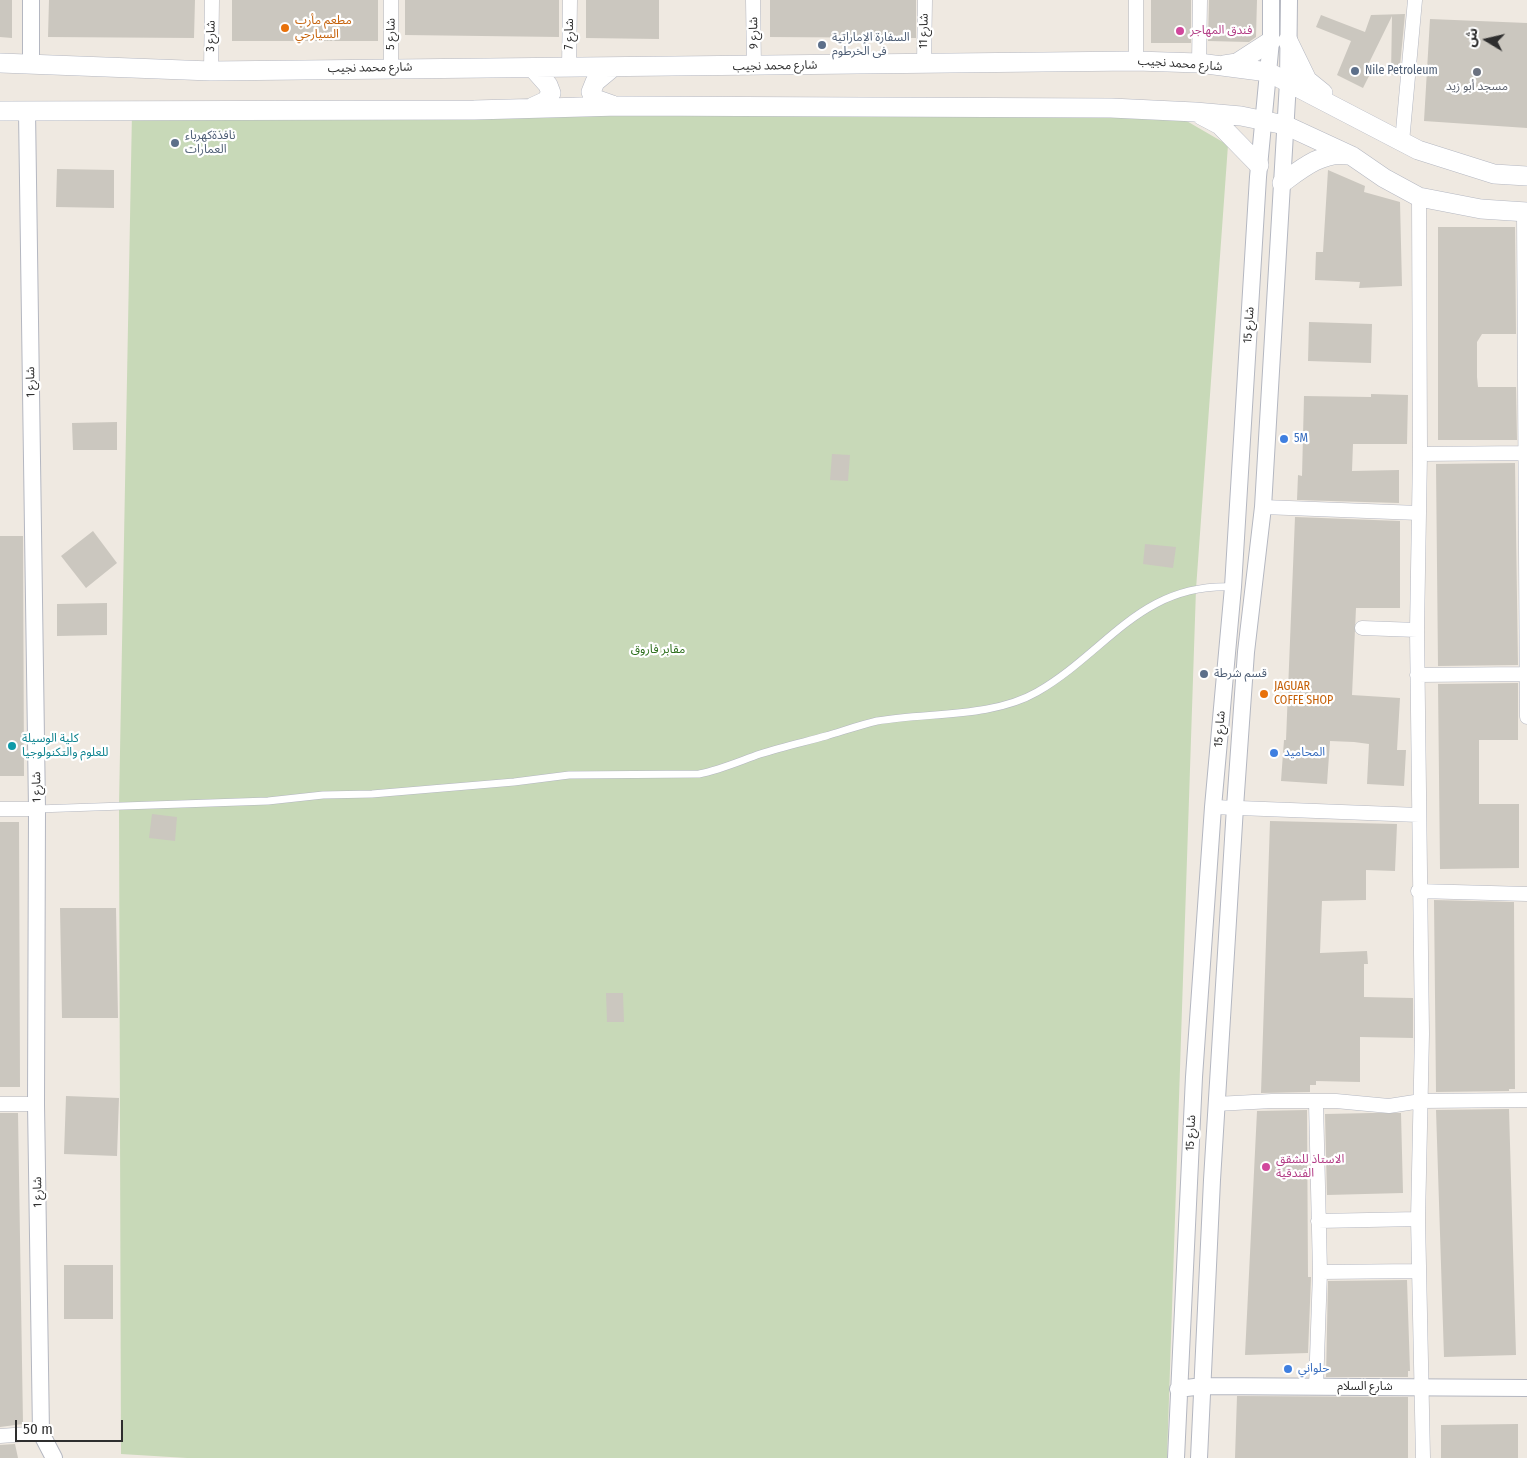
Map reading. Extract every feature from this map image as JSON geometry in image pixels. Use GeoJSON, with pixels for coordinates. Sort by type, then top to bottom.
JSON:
{"type":"FeatureCollection","features":[{"type":"Feature","properties":{"kind":"main road"},"geometry":{"type":"LineString","coordinates":[[1208,65],[1237,63],[1280,41],[1307,80],[1347,114]]}},
{"type":"Feature","properties":{"kind":"main road","name":"شارع محمد نجيب"},"geometry":{"type":"LineString","coordinates":[[0,63],[211,71],[1136,61],[1208,65],[1268,72],[1418,150],[1494,174],[1527,176]]}},
{"type":"Feature","properties":{"kind":"main road"},"geometry":{"type":"LineString","coordinates":[[532,107],[546,102],[551,93],[548,85],[533,68]]}},
{"type":"Feature","properties":{"kind":"main road"},"geometry":{"type":"LineString","coordinates":[[613,68],[595,82],[592,97],[600,103],[619,106]]}},
{"type":"Feature","properties":{"kind":"main road"},"geometry":{"type":"LineString","coordinates":[[0,111],[474,110],[619,106],[1112,108],[1195,112],[1263,119],[1285,125],[1352,156],[1384,178],[1419,197],[1481,209],[1526,212]]}},
{"type":"Feature","properties":{"kind":"main road"},"geometry":{"type":"LineString","coordinates":[[1195,112],[1220,125],[1259,165]]}},
{"type":"Feature","properties":{"kind":"main road"},"geometry":{"type":"LineString","coordinates":[[1282,182],[1325,156],[1336,153],[1352,156]]}},
{"type":"Feature","properties":{"kind":"street"},"geometry":{"type":"LineString","coordinates":[[30,0],[31,64]]}},
{"type":"Feature","properties":{"kind":"street","name":"شارع 3"},"geometry":{"type":"LineString","coordinates":[[211,71],[212,0]]}},
{"type":"Feature","properties":{"kind":"street","name":"شارع 5"},"geometry":{"type":"LineString","coordinates":[[391,0],[391,68]]}},
{"type":"Feature","properties":{"kind":"street","name":"شارع 7"},"geometry":{"type":"LineString","coordinates":[[569,68],[570,0]]}},
{"type":"Feature","properties":{"kind":"street","name":"شارع 9"},"geometry":{"type":"LineString","coordinates":[[753,0],[754,66]]}},
{"type":"Feature","properties":{"kind":"street","name":"شارع 11"},"geometry":{"type":"LineString","coordinates":[[924,63],[925,0]]}},
{"type":"Feature","properties":{"kind":"street"},"geometry":{"type":"LineString","coordinates":[[1136,0],[1136,61]]}},
{"type":"Feature","properties":{"kind":"street"},"geometry":{"type":"LineString","coordinates":[[1200,0],[1208,65]]}},
{"type":"Feature","properties":{"kind":"street","name":"شارع 15"},"geometry":{"type":"LineString","coordinates":[[1199,1458],[1216,1104],[1235,808],[1246,652],[1263,507],[1288,82],[1271,0]]}},
{"type":"Feature","properties":{"kind":"street","name":"شارع 15"},"geometry":{"type":"LineString","coordinates":[[1176,1458],[1194,1076],[1233,588],[1259,165],[1268,72],[1280,41],[1289,0]]}},
{"type":"Feature","properties":{"kind":"street"},"geometry":{"type":"LineString","coordinates":[[1402,142],[1415,0]]}},
{"type":"Feature","properties":{"kind":"street","name":"شارع 1"},"geometry":{"type":"LineString","coordinates":[[27,111],[37,809],[36,1104],[41,1433]]}},
{"type":"Feature","properties":{"kind":"street"},"geometry":{"type":"LineString","coordinates":[[1419,197],[1420,454],[1416,630],[1421,1101],[1418,1271],[1423,1458]]}},
{"type":"Feature","properties":{"kind":"street"},"geometry":{"type":"LineString","coordinates":[[1526,212],[1527,717]]}},
{"type":"Feature","properties":{"kind":"street"},"geometry":{"type":"LineString","coordinates":[[1420,454],[1526,453]]}},
{"type":"Feature","properties":{"kind":"street"},"geometry":{"type":"LineString","coordinates":[[1263,507],[1419,513]]}},
{"type":"Feature","properties":{"kind":"street"},"geometry":{"type":"LineString","coordinates":[[1362,628],[1416,630]]}},
{"type":"Feature","properties":{"kind":"street"},"geometry":{"type":"LineString","coordinates":[[1417,675],[1527,674]]}},
{"type":"Feature","properties":{"kind":"street"},"geometry":{"type":"LineString","coordinates":[[1214,807],[1419,815]]}},
{"type":"Feature","properties":{"kind":"street"},"geometry":{"type":"LineString","coordinates":[[0,809],[37,809]]}},
{"type":"Feature","properties":{"kind":"street"},"geometry":{"type":"LineString","coordinates":[[1418,891],[1527,894]]}},
{"type":"Feature","properties":{"kind":"street"},"geometry":{"type":"LineString","coordinates":[[1216,1104],[1316,1102],[1389,1106],[1421,1101],[1527,1100]]}},
{"type":"Feature","properties":{"kind":"street"},"geometry":{"type":"LineString","coordinates":[[1316,1102],[1320,1272],[1316,1387]]}},
{"type":"Feature","properties":{"kind":"street"},"geometry":{"type":"LineString","coordinates":[[0,1104],[36,1104]]}},
{"type":"Feature","properties":{"kind":"street"},"geometry":{"type":"LineString","coordinates":[[1318,1221],[1418,1219]]}},
{"type":"Feature","properties":{"kind":"street"},"geometry":{"type":"LineString","coordinates":[[1320,1272],[1418,1271]]}},
{"type":"Feature","properties":{"kind":"street","name":"شارع السلام"},"geometry":{"type":"LineString","coordinates":[[1178,1389],[1203,1386],[1527,1388]]}},
{"type":"Feature","properties":{"kind":"street"},"geometry":{"type":"LineString","coordinates":[[0,1436],[41,1433],[54,1458]]}},
{"type":"Feature","properties":{"kind":"lane"},"geometry":{"type":"LineString","coordinates":[[37,809],[268,801],[506,782],[569,775],[699,774],[877,721],[1003,705],[1023,699],[1046,686],[1102,644],[1137,614],[1154,604],[1196,589],[1213,587],[1233,588]]}},
{"type":"Feature","properties":{"kind":"green space","name":"مقابر فاروق"},"geometry":{"type":"Polygon","coordinates":[[[132,112],[1178,116],[1228,145],[1196,589],[1167,1458],[187,1458],[121,1454],[119,805],[132,112]]]}},
{"type":"Feature","properties":{"kind":"building"},"geometry":{"type":"Polygon","coordinates":[[[0,0],[12,0],[12,38],[0,37],[0,0]]]}},
{"type":"Feature","properties":{"kind":"building"},"geometry":{"type":"Polygon","coordinates":[[[49,0],[195,0],[194,38],[48,37],[49,0]]]}},
{"type":"Feature","properties":{"kind":"building"},"geometry":{"type":"Polygon","coordinates":[[[232,0],[378,0],[378,41],[232,41],[232,0]]]}},
{"type":"Feature","properties":{"kind":"building"},"geometry":{"type":"Polygon","coordinates":[[[405,0],[559,0],[559,37],[405,35],[405,0]]]}},
{"type":"Feature","properties":{"kind":"building"},"geometry":{"type":"Polygon","coordinates":[[[586,0],[659,0],[659,39],[586,38],[586,0]]]}},
{"type":"Feature","properties":{"kind":"building"},"geometry":{"type":"Polygon","coordinates":[[[770,0],[916,0],[916,38],[770,37],[770,0]]]}},
{"type":"Feature","properties":{"kind":"building"},"geometry":{"type":"Polygon","coordinates":[[[1151,0],[1191,0],[1191,43],[1151,43],[1151,0]]]}},
{"type":"Feature","properties":{"kind":"building"},"geometry":{"type":"Polygon","coordinates":[[[1209,0],[1257,0],[1256,37],[1249,42],[1208,41],[1209,0]]]}},
{"type":"Feature","properties":{"kind":"building"},"geometry":{"type":"Polygon","coordinates":[[[1405,14],[1399,76],[1391,75],[1392,16],[1366,69],[1371,72],[1363,88],[1337,75],[1351,41],[1316,27],[1321,15],[1365,32],[1371,15],[1405,14]]]}},
{"type":"Feature","properties":{"kind":"building","name":"مسجد أبو زيد"},"geometry":{"type":"Polygon","coordinates":[[[1430,19],[1527,23],[1527,128],[1424,121],[1430,19]]]}},
{"type":"Feature","properties":{"kind":"building"},"geometry":{"type":"Polygon","coordinates":[[[57,169],[114,170],[114,208],[56,207],[57,169]]]}},
{"type":"Feature","properties":{"kind":"building"},"geometry":{"type":"Polygon","coordinates":[[[1328,170],[1365,186],[1364,192],[1400,202],[1402,286],[1359,288],[1360,282],[1315,280],[1316,252],[1323,252],[1328,170]]]}},
{"type":"Feature","properties":{"kind":"building"},"geometry":{"type":"Polygon","coordinates":[[[1438,227],[1515,227],[1516,334],[1482,334],[1477,342],[1477,377],[1478,387],[1516,387],[1517,440],[1438,440],[1438,227]]]}},
{"type":"Feature","properties":{"kind":"building"},"geometry":{"type":"Polygon","coordinates":[[[1309,322],[1372,324],[1371,363],[1308,361],[1309,322]]]}},
{"type":"Feature","properties":{"kind":"building"},"geometry":{"type":"Polygon","coordinates":[[[1371,394],[1408,395],[1407,444],[1353,444],[1352,471],[1399,470],[1399,503],[1297,500],[1298,475],[1302,476],[1304,396],[1371,397],[1371,394]]]}},
{"type":"Feature","properties":{"kind":"building"},"geometry":{"type":"Polygon","coordinates":[[[117,422],[117,450],[73,450],[72,423],[117,422]]]}},
{"type":"Feature","properties":{"kind":"building"},"geometry":{"type":"Polygon","coordinates":[[[832,454],[850,455],[848,481],[830,480],[832,454]]]}},
{"type":"Feature","properties":{"kind":"building"},"geometry":{"type":"Polygon","coordinates":[[[1515,463],[1518,665],[1438,666],[1436,464],[1515,463]]]}},
{"type":"Feature","properties":{"kind":"building"},"geometry":{"type":"Polygon","coordinates":[[[1295,517],[1400,521],[1400,608],[1356,608],[1352,695],[1400,698],[1397,750],[1406,750],[1404,786],[1367,784],[1369,744],[1330,741],[1327,784],[1281,781],[1284,740],[1286,740],[1295,517]]]}},
{"type":"Feature","properties":{"kind":"building"},"geometry":{"type":"Polygon","coordinates":[[[93,531],[117,563],[86,588],[61,556],[93,531]]]}},
{"type":"Feature","properties":{"kind":"building"},"geometry":{"type":"Polygon","coordinates":[[[0,536],[23,536],[24,776],[0,776],[0,536]]]}},
{"type":"Feature","properties":{"kind":"building"},"geometry":{"type":"Polygon","coordinates":[[[1145,544],[1176,547],[1173,568],[1143,564],[1145,544]]]}},
{"type":"Feature","properties":{"kind":"building"},"geometry":{"type":"Polygon","coordinates":[[[107,603],[107,635],[57,636],[57,604],[107,603]]]}},
{"type":"Feature","properties":{"kind":"building"},"geometry":{"type":"Polygon","coordinates":[[[1518,683],[1518,740],[1479,740],[1479,804],[1519,804],[1519,868],[1440,869],[1438,684],[1518,683]]]}},
{"type":"Feature","properties":{"kind":"building"},"geometry":{"type":"Polygon","coordinates":[[[152,814],[177,817],[175,841],[149,838],[152,814]]]}},
{"type":"Feature","properties":{"kind":"building"},"geometry":{"type":"Polygon","coordinates":[[[1270,821],[1397,824],[1395,871],[1366,870],[1366,900],[1322,901],[1320,953],[1367,951],[1368,964],[1364,964],[1364,997],[1413,998],[1413,1038],[1360,1037],[1360,1082],[1316,1081],[1316,1085],[1310,1085],[1310,1092],[1261,1093],[1270,821]]]}},
{"type":"Feature","properties":{"kind":"building"},"geometry":{"type":"Polygon","coordinates":[[[0,822],[19,822],[20,1087],[0,1087],[0,822]]]}},
{"type":"Feature","properties":{"kind":"building"},"geometry":{"type":"Polygon","coordinates":[[[1434,900],[1514,902],[1515,1089],[1509,1089],[1509,1091],[1436,1092],[1434,900]]]}},
{"type":"Feature","properties":{"kind":"building"},"geometry":{"type":"Polygon","coordinates":[[[60,908],[116,908],[118,1018],[62,1018],[60,908]]]}},
{"type":"Feature","properties":{"kind":"building"},"geometry":{"type":"Polygon","coordinates":[[[606,993],[623,993],[624,1022],[607,1022],[606,993]]]}},
{"type":"Feature","properties":{"kind":"building"},"geometry":{"type":"Polygon","coordinates":[[[66,1096],[119,1098],[117,1156],[64,1154],[66,1096]]]}},
{"type":"Feature","properties":{"kind":"building"},"geometry":{"type":"Polygon","coordinates":[[[1509,1109],[1516,1355],[1444,1357],[1436,1110],[1509,1109]]]}},
{"type":"Feature","properties":{"kind":"building"},"geometry":{"type":"Polygon","coordinates":[[[1307,1110],[1308,1277],[1311,1277],[1308,1353],[1245,1355],[1257,1111],[1307,1110]]]}},
{"type":"Feature","properties":{"kind":"building"},"geometry":{"type":"Polygon","coordinates":[[[0,1113],[18,1113],[23,1424],[0,1427],[0,1113]]]}},
{"type":"Feature","properties":{"kind":"building"},"geometry":{"type":"Polygon","coordinates":[[[1401,1113],[1403,1193],[1327,1195],[1325,1114],[1401,1113]]]}},
{"type":"Feature","properties":{"kind":"building"},"geometry":{"type":"Polygon","coordinates":[[[64,1265],[113,1265],[113,1319],[64,1319],[64,1265]]]}},
{"type":"Feature","properties":{"kind":"building"},"geometry":{"type":"Polygon","coordinates":[[[1407,1280],[1410,1371],[1408,1371],[1408,1377],[1326,1377],[1328,1281],[1407,1280]]]}},
{"type":"Feature","properties":{"kind":"building"},"geometry":{"type":"Polygon","coordinates":[[[1237,1396],[1408,1397],[1408,1458],[1235,1458],[1237,1396]]]}},
{"type":"Feature","properties":{"kind":"building"},"geometry":{"type":"Polygon","coordinates":[[[1518,1424],[1518,1458],[1441,1458],[1441,1425],[1518,1424]]]}},
{"type":"Feature","properties":{"kind":"building"},"geometry":{"type":"Polygon","coordinates":[[[15,1444],[18,1458],[0,1458],[0,1445],[15,1444]]]}},
{"type":"Feature","properties":{"kind":"place","name":"مطعم مأرب السيارحي"},"geometry":{"type":"Point","coordinates":[285,28]}},
{"type":"Feature","properties":{"kind":"place","name":"فندق المهاجر"},"geometry":{"type":"Point","coordinates":[1180,31]}},
{"type":"Feature","properties":{"kind":"place","name":"السفارة الإماراتية فى الخرطوم"},"geometry":{"type":"Point","coordinates":[822,45]}},
{"type":"Feature","properties":{"kind":"place","name":"Nile Petroleum"},"geometry":{"type":"Point","coordinates":[1355,71]}},
{"type":"Feature","properties":{"kind":"place","name":"مسجد أبو زيد"},"geometry":{"type":"Point","coordinates":[1477,72]}},
{"type":"Feature","properties":{"kind":"place","name":"نافذةكهرباء العمارات"},"geometry":{"type":"Point","coordinates":[175,143]}},
{"type":"Feature","properties":{"kind":"place","name":"5M"},"geometry":{"type":"Point","coordinates":[1284,439]}},
{"type":"Feature","properties":{"kind":"place","name":"قسم شرطة"},"geometry":{"type":"Point","coordinates":[1204,674]}},
{"type":"Feature","properties":{"kind":"place","name":"JAGUAR COFFE SHOP"},"geometry":{"type":"Point","coordinates":[1264,694]}},
{"type":"Feature","properties":{"kind":"place","name":"كلية الوسيلة للعلوم والتكنولوجيا"},"geometry":{"type":"Point","coordinates":[12,746]}},
{"type":"Feature","properties":{"kind":"place","name":"المحاميد"},"geometry":{"type":"Point","coordinates":[1274,753]}},
{"type":"Feature","properties":{"kind":"place","name":"الاستاذ للشقق الفندقية"},"geometry":{"type":"Point","coordinates":[1266,1167]}},
{"type":"Feature","properties":{"kind":"place","name":"حلواني"},"geometry":{"type":"Point","coordinates":[1288,1369]}}]}
